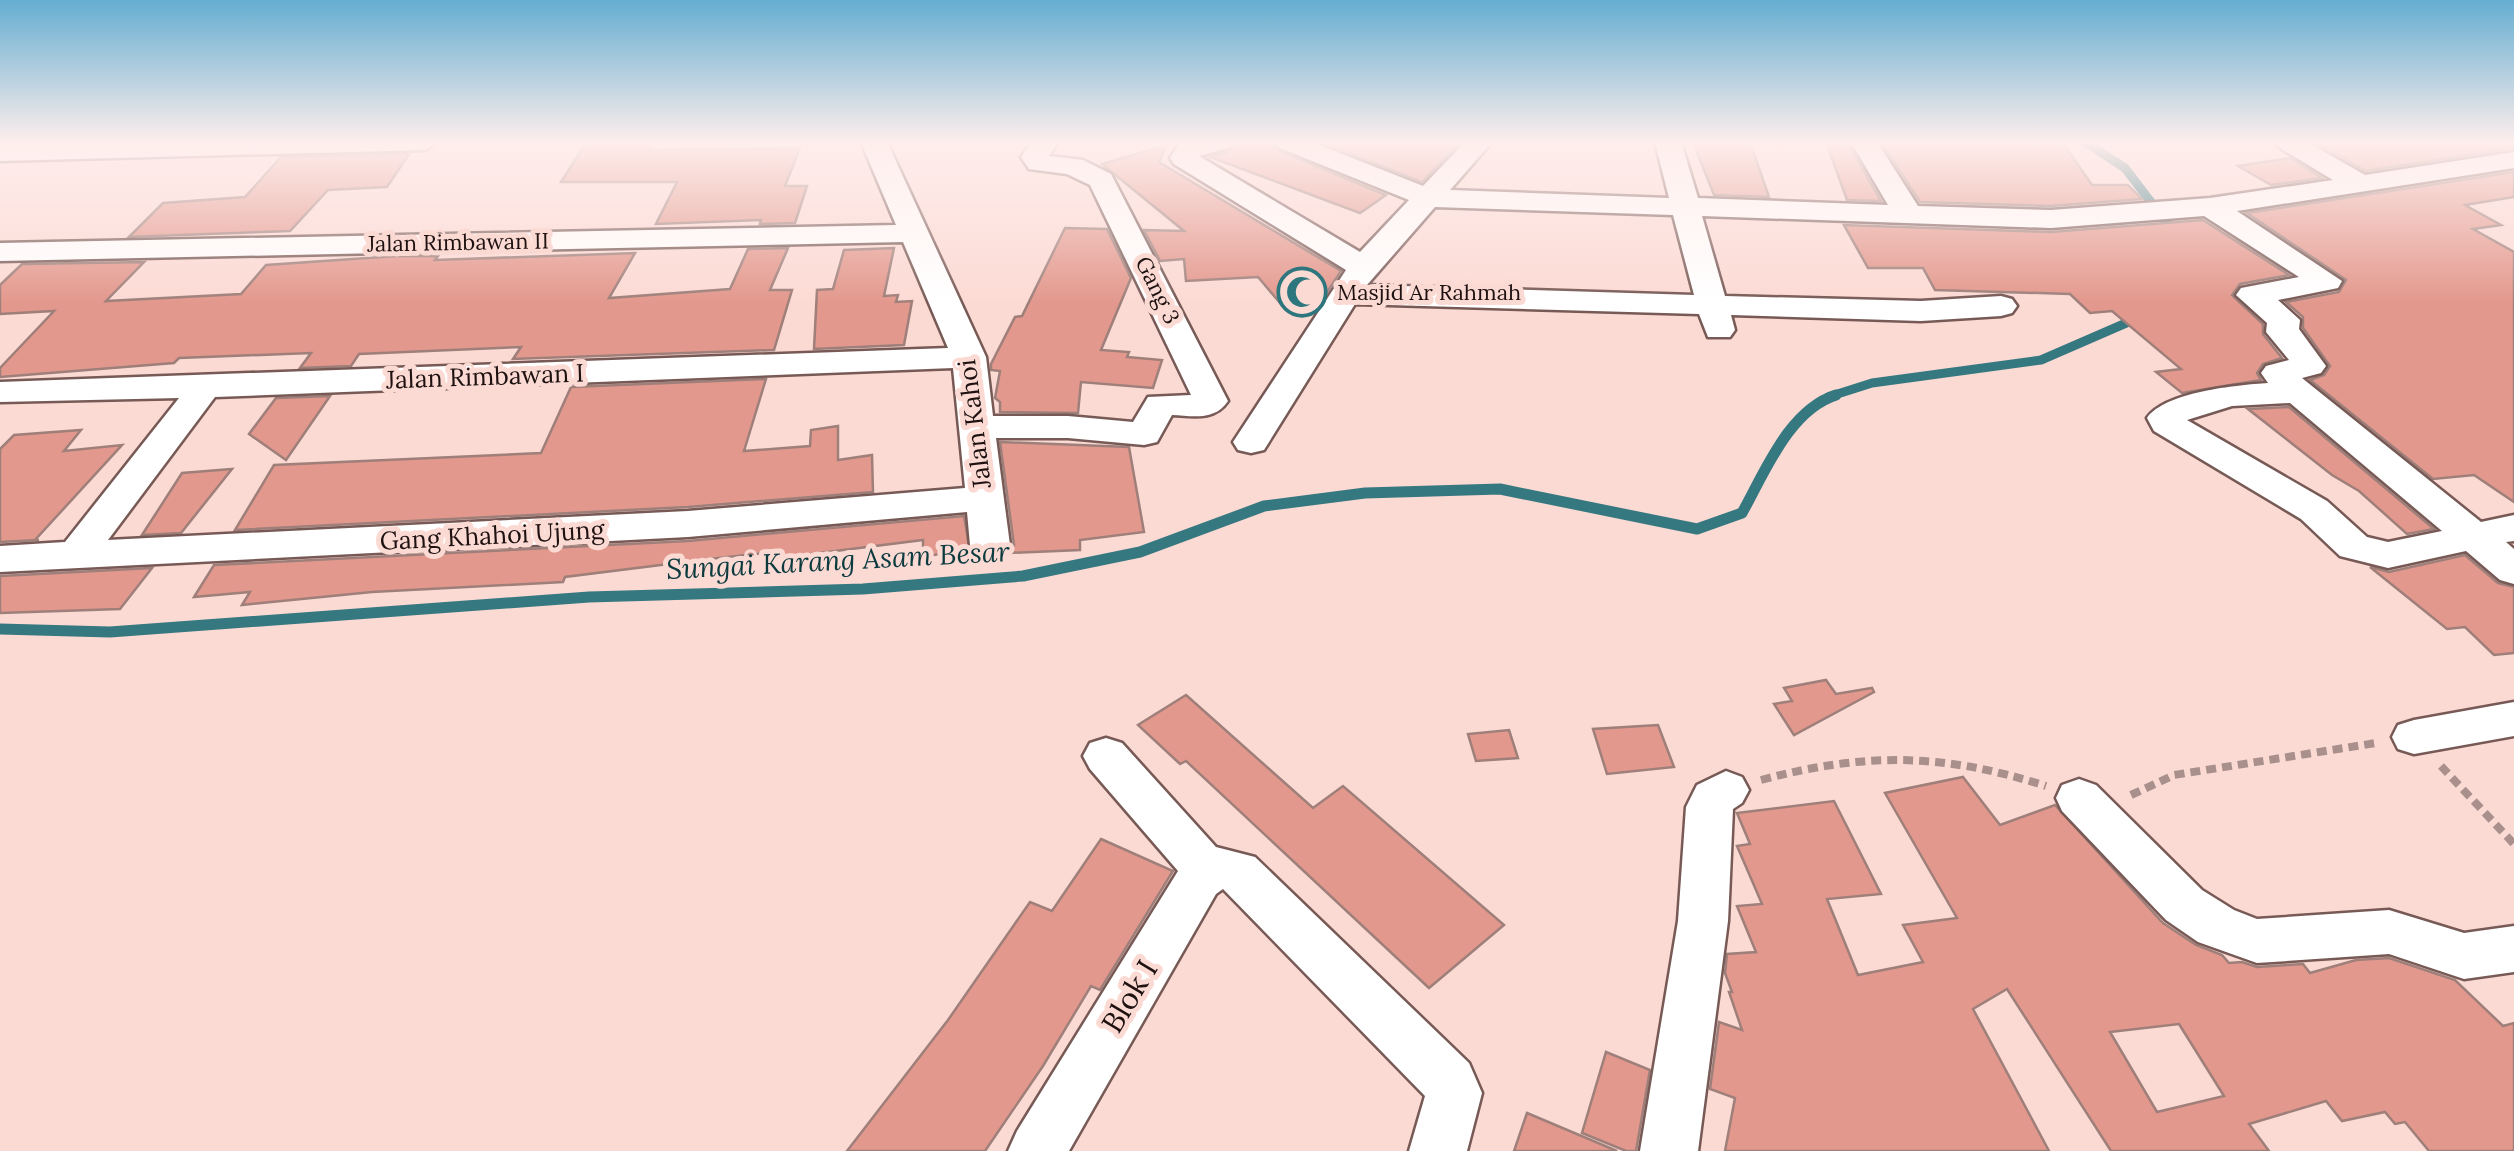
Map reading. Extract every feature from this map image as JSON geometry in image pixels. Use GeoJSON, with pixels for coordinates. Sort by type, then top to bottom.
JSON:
{"type":"FeatureCollection","features":[{"type":"Feature","properties":{"kind":"street","name":"Jalan Kahoi"},"geometry":{"type":"LineString","coordinates":[[899,196],[969,357],[990,546]]}},
{"type":"Feature","properties":{"kind":"street","name":"Gang 3"},"geometry":{"type":"LineString","coordinates":[[975,428],[1068,427],[1141,434],[1146,433],[1160,404],[1210,404],[1210,396],[1108,196]]}},
{"type":"Feature","properties":{"kind":"street"},"geometry":{"type":"LineString","coordinates":[[1245,196],[1362,268]]}},
{"type":"Feature","properties":{"kind":"street"},"geometry":{"type":"LineString","coordinates":[[1423,196],[1686,209],[2050,219],[2138,215],[2276,196]]}},
{"type":"Feature","properties":{"kind":"street"},"geometry":{"type":"LineString","coordinates":[[1251,442],[1362,268],[1431,196]]}},
{"type":"Feature","properties":{"kind":"street"},"geometry":{"type":"LineString","coordinates":[[1682,196],[1717,318]]}},
{"type":"Feature","properties":{"kind":"street"},"geometry":{"type":"LineString","coordinates":[[1897,196],[1909,216]]}},
{"type":"Feature","properties":{"kind":"street"},"geometry":{"type":"LineString","coordinates":[[2210,207],[2327,281],[2252,295],[2284,320],[2282,332],[2300,349],[2309,366],[2278,373],[2294,392],[2514,570]]}},
{"type":"Feature","properties":{"kind":"street","name":"Jalan Rimbawan II"},"geometry":{"type":"LineString","coordinates":[[0,252],[916,233]]}},
{"type":"Feature","properties":{"kind":"street"},"geometry":{"type":"LineString","coordinates":[[1344,294],[1717,318],[2001,306]]}},
{"type":"Feature","properties":{"kind":"street","name":"Jalan Rimbawan I"},"geometry":{"type":"LineString","coordinates":[[0,392],[969,357]]}},
{"type":"Feature","properties":{"kind":"street"},"geometry":{"type":"LineString","coordinates":[[74,558],[206,387]]}},
{"type":"Feature","properties":{"kind":"street"},"geometry":{"type":"LineString","coordinates":[[2294,392],[2229,396],[2170,414],[2166,423],[2314,510],[2344,540],[2368,552],[2388,554],[2514,528]]}},
{"type":"Feature","properties":{"kind":"street","name":"Gang Khahoi Ujung"},"geometry":{"type":"LineString","coordinates":[[0,558],[74,558],[688,524],[982,499]]}},
{"type":"Feature","properties":{"kind":"street"},"geometry":{"type":"LineString","coordinates":[[2414,737],[2514,718]]}},
{"type":"Feature","properties":{"kind":"street"},"geometry":{"type":"LineString","coordinates":[[1106,756],[1449,1082],[1454,1093],[1438,1151]]}},
{"type":"Feature","properties":{"kind":"street"},"geometry":{"type":"LineString","coordinates":[[1669,1151],[1702,922],[1710,807],[1714,798],[1726,790]]}},
{"type":"Feature","properties":{"kind":"street"},"geometry":{"type":"LineString","coordinates":[[2079,798],[2184,905],[2216,926],[2257,941],[2389,932],[2464,956],[2514,948]]}},
{"type":"Feature","properties":{"kind":"street","name":"Blok I"},"geometry":{"type":"LineString","coordinates":[[1037,1151],[1199,879],[1223,871]]}},
{"type":"Feature","properties":{"kind":"path"},"geometry":{"type":"LineString","coordinates":[[2414,737],[2514,844]]}},
{"type":"Feature","properties":{"kind":"building"},"geometry":{"type":"Polygon","coordinates":[[[323,196],[290,231],[129,237],[163,203],[323,196]]]}},
{"type":"Feature","properties":{"kind":"building"},"geometry":{"type":"Polygon","coordinates":[[[670,196],[804,196],[795,223],[760,224],[761,220],[656,224],[670,196]]]}},
{"type":"Feature","properties":{"kind":"building"},"geometry":{"type":"Polygon","coordinates":[[[1141,196],[1215,196],[1341,271],[1314,312],[1286,310],[1258,277],[1186,281],[1184,259],[1160,261],[1144,230],[1184,231],[1141,196]]]}},
{"type":"Feature","properties":{"kind":"building"},"geometry":{"type":"Polygon","coordinates":[[[1314,196],[1385,196],[1360,213],[1314,196]]]}},
{"type":"Feature","properties":{"kind":"building"},"geometry":{"type":"Polygon","coordinates":[[[1845,196],[1878,196],[1881,201],[1847,200],[1845,196]]]}},
{"type":"Feature","properties":{"kind":"building"},"geometry":{"type":"Polygon","coordinates":[[[1916,196],[2139,196],[2142,199],[2051,206],[1920,202],[1916,196]]]}},
{"type":"Feature","properties":{"kind":"building"},"geometry":{"type":"Polygon","coordinates":[[[2360,196],[2514,196],[2465,205],[2501,225],[2473,229],[2514,252],[2514,502],[2474,475],[2433,479],[2310,380],[2324,375],[2330,366],[2303,328],[2303,317],[2286,302],[2339,292],[2346,280],[2247,213],[2360,196]]]}},
{"type":"Feature","properties":{"kind":"building"},"geometry":{"type":"Polygon","coordinates":[[[2203,220],[2289,275],[2240,284],[2232,295],[2263,324],[2263,334],[2282,358],[2263,364],[2257,373],[2261,380],[2182,393],[2156,372],[2181,369],[2112,311],[2090,313],[2070,294],[1935,290],[1923,268],[1868,268],[1844,225],[2051,232],[2203,220]]]}},
{"type":"Feature","properties":{"kind":"building"},"geometry":{"type":"Polygon","coordinates":[[[1065,228],[1107,229],[1131,278],[1101,350],[1162,360],[1153,388],[1081,382],[1078,413],[1000,412],[1000,402],[995,398],[1000,371],[991,370],[991,364],[1015,317],[1022,316],[1065,228]]]}},
{"type":"Feature","properties":{"kind":"building"},"geometry":{"type":"Polygon","coordinates":[[[788,248],[770,290],[792,290],[774,350],[513,359],[521,347],[359,354],[351,366],[300,368],[311,353],[179,358],[174,363],[0,377],[0,368],[54,311],[0,314],[0,285],[22,264],[144,262],[106,301],[241,294],[266,265],[396,256],[438,256],[435,260],[635,253],[609,298],[730,289],[748,249],[788,248]]]}},
{"type":"Feature","properties":{"kind":"building"},"geometry":{"type":"Polygon","coordinates":[[[894,248],[884,296],[898,295],[896,302],[912,301],[904,345],[814,349],[817,290],[833,289],[844,250],[894,248]]]}},
{"type":"Feature","properties":{"kind":"building"},"geometry":{"type":"Polygon","coordinates":[[[766,379],[744,451],[810,446],[811,430],[838,426],[838,460],[872,455],[873,492],[688,507],[235,530],[274,465],[541,453],[571,387],[766,379]]]}},
{"type":"Feature","properties":{"kind":"building"},"geometry":{"type":"Polygon","coordinates":[[[330,396],[286,460],[249,434],[276,398],[330,396]]]}},
{"type":"Feature","properties":{"kind":"building"},"geometry":{"type":"Polygon","coordinates":[[[2289,407],[2434,529],[2407,534],[2359,491],[2332,475],[2248,409],[2289,407]]]}},
{"type":"Feature","properties":{"kind":"building"},"geometry":{"type":"Polygon","coordinates":[[[81,430],[64,451],[122,445],[35,540],[39,540],[0,542],[0,449],[14,435],[81,430]]]}},
{"type":"Feature","properties":{"kind":"building"},"geometry":{"type":"Polygon","coordinates":[[[1000,442],[1129,447],[1144,532],[1080,540],[1080,550],[1009,553],[1014,545],[1000,442]]]}},
{"type":"Feature","properties":{"kind":"building"},"geometry":{"type":"Polygon","coordinates":[[[232,469],[181,533],[142,535],[182,473],[232,469]]]}},
{"type":"Feature","properties":{"kind":"building"},"geometry":{"type":"Polygon","coordinates":[[[964,516],[970,551],[923,556],[923,540],[772,559],[773,552],[701,560],[565,577],[563,582],[372,592],[242,605],[250,592],[194,597],[214,565],[688,541],[964,516]]]}},
{"type":"Feature","properties":{"kind":"building"},"geometry":{"type":"Polygon","coordinates":[[[2465,555],[2498,583],[2514,587],[2514,653],[2494,655],[2465,627],[2447,629],[2370,567],[2389,572],[2465,555]]]}},
{"type":"Feature","properties":{"kind":"building"},"geometry":{"type":"Polygon","coordinates":[[[152,568],[120,609],[0,613],[0,576],[152,568]]]}},
{"type":"Feature","properties":{"kind":"building"},"geometry":{"type":"Polygon","coordinates":[[[1826,680],[1836,694],[1872,688],[1874,692],[1794,735],[1774,704],[1792,701],[1784,688],[1826,680]]]}},
{"type":"Feature","properties":{"kind":"building"},"geometry":{"type":"Polygon","coordinates":[[[1186,695],[1313,808],[1343,786],[1504,925],[1429,988],[1186,761],[1180,764],[1138,725],[1186,695]]]}},
{"type":"Feature","properties":{"kind":"building"},"geometry":{"type":"Polygon","coordinates":[[[1658,725],[1674,767],[1607,774],[1593,729],[1658,725]]]}},
{"type":"Feature","properties":{"kind":"building"},"geometry":{"type":"Polygon","coordinates":[[[1509,730],[1518,758],[1476,761],[1468,734],[1509,730]]]}},
{"type":"Feature","properties":{"kind":"building"},"geometry":{"type":"Polygon","coordinates":[[[1963,777],[2000,825],[2055,805],[2163,923],[2196,945],[2222,955],[2229,963],[2257,967],[2303,964],[2310,973],[2356,960],[2389,958],[2455,980],[2503,1026],[2514,1023],[2514,1151],[2429,1151],[2405,1122],[2395,1124],[2385,1112],[2342,1121],[2326,1101],[2249,1124],[2269,1151],[2111,1151],[2007,989],[1973,1009],[2049,1151],[1725,1151],[1735,1098],[1710,1089],[1719,1022],[1742,1030],[1725,973],[1727,954],[1756,952],[1737,906],[1762,904],[1737,846],[1750,844],[1737,813],[1834,801],[1881,894],[1827,899],[1858,975],[1923,962],[1903,925],[1957,918],[1885,793],[1963,777]],[[2179,1024],[2110,1032],[2157,1112],[2224,1096],[2179,1024]]]}},
{"type":"Feature","properties":{"kind":"building"},"geometry":{"type":"Polygon","coordinates":[[[1101,839],[1173,871],[1100,990],[1091,986],[985,1151],[847,1151],[948,1020],[1030,902],[1052,911],[1101,839]]]}},
{"type":"Feature","properties":{"kind":"building"},"geometry":{"type":"Polygon","coordinates":[[[1606,1052],[1650,1070],[1636,1151],[1626,1151],[1582,1133],[1606,1052]]]}},
{"type":"Feature","properties":{"kind":"building"},"geometry":{"type":"Polygon","coordinates":[[[1527,1113],[1617,1151],[1514,1151],[1527,1113]]]}},
{"type":"Feature","properties":{"kind":"waterway","name":"Sungai Karang Asam Besar"},"geometry":{"type":"LineString","coordinates":[[2146,196],[2176,235]]}},
{"type":"Feature","properties":{"kind":"waterway","name":"Sungai Karang Asam Besar"},"geometry":{"type":"LineString","coordinates":[[1828,397],[1872,383],[2041,360],[2140,317]]}},
{"type":"Feature","properties":{"kind":"waterway","name":"Sungai Karang Asam Besar"},"geometry":{"type":"LineString","coordinates":[[0,629],[110,632],[589,597],[863,589],[1023,576],[1140,552],[1264,506],[1365,493],[1500,489],[1697,529],[1742,513],[1792,428],[1819,403],[1836,395]]}},
{"type":"Feature","properties":{"kind":"place","name":"Masjid Ar Rahmah"},"geometry":{"type":"Point","coordinates":[1302,292]}}]}
